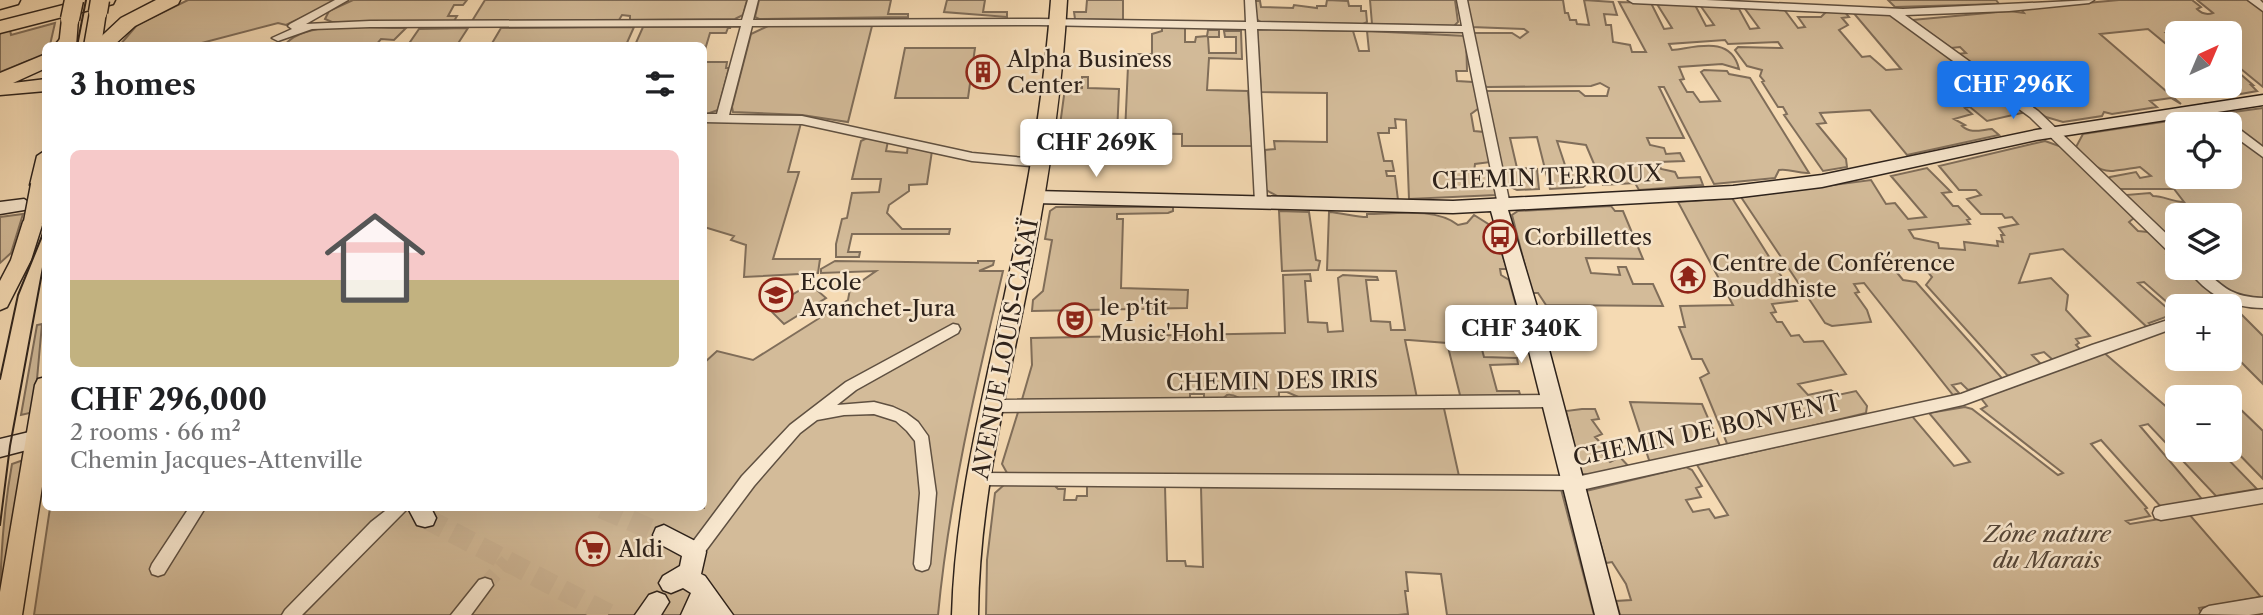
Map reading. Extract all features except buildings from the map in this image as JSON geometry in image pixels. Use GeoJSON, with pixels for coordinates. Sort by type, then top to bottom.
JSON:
{"type":"FeatureCollection","features":[{"type":"Feature","properties":{"kind":"highway"},"geometry":{"type":"LineString","coordinates":[[0,3],[10,0]]}},
{"type":"Feature","properties":{"kind":"highway"},"geometry":{"type":"LineString","coordinates":[[0,11],[46,0]]}},
{"type":"Feature","properties":{"kind":"highway"},"geometry":{"type":"LineString","coordinates":[[106,42],[128,22],[171,0]]}},
{"type":"Feature","properties":{"kind":"highway"},"geometry":{"type":"LineString","coordinates":[[0,27],[101,4]]}},
{"type":"Feature","properties":{"kind":"highway"},"geometry":{"type":"LineString","coordinates":[[1,88],[42,62]]}},
{"type":"Feature","properties":{"kind":"highway"},"geometry":{"type":"LineString","coordinates":[[1,88],[42,73]]}},
{"type":"Feature","properties":{"kind":"highway"},"geometry":{"type":"LineString","coordinates":[[1,88],[42,85]]}},
{"type":"Feature","properties":{"kind":"main road"},"geometry":{"type":"LineString","coordinates":[[66,42],[74,0]]}},
{"type":"Feature","properties":{"kind":"main road","name":"AVENUE LOUIS-CASAÏ"},"geometry":{"type":"LineString","coordinates":[[962,611],[978,479],[1042,163],[1059,0]]}},
{"type":"Feature","properties":{"kind":"main road"},"geometry":{"type":"LineString","coordinates":[[93,42],[101,4]]}},
{"type":"Feature","properties":{"kind":"main road"},"geometry":{"type":"LineString","coordinates":[[0,302],[21,260],[28,214],[42,175]]}},
{"type":"Feature","properties":{"kind":"main road"},"geometry":{"type":"LineString","coordinates":[[9,615],[42,435]]}},
{"type":"Feature","properties":{"kind":"street"},"geometry":{"type":"LineString","coordinates":[[275,42],[343,0]]}},
{"type":"Feature","properties":{"kind":"street"},"geometry":{"type":"LineString","coordinates":[[722,118],[753,0]]}},
{"type":"Feature","properties":{"kind":"street"},"geometry":{"type":"LineString","coordinates":[[1250,0],[1261,202]]}},
{"type":"Feature","properties":{"kind":"street"},"geometry":{"type":"LineString","coordinates":[[1462,0],[1501,205],[1607,615]]}},
{"type":"Feature","properties":{"kind":"street"},"geometry":{"type":"LineString","coordinates":[[1633,0],[1892,11],[2009,8],[2089,0]]}},
{"type":"Feature","properties":{"kind":"street"},"geometry":{"type":"LineString","coordinates":[[2253,0],[2263,8]]}},
{"type":"Feature","properties":{"kind":"street"},"geometry":{"type":"LineString","coordinates":[[1892,11],[2034,114],[2165,240]]}},
{"type":"Feature","properties":{"kind":"street"},"geometry":{"type":"LineString","coordinates":[[308,23],[1058,22],[1467,29]]}},
{"type":"Feature","properties":{"kind":"street","name":"CHEMIN TERROUX"},"geometry":{"type":"LineString","coordinates":[[1035,197],[1405,207],[1501,205],[1733,192],[1822,181],[2054,132],[2263,100]]}},
{"type":"Feature","properties":{"kind":"street"},"geometry":{"type":"LineString","coordinates":[[2206,108],[2211,112]]}},
{"type":"Feature","properties":{"kind":"street"},"geometry":{"type":"LineString","coordinates":[[707,118],[817,122],[972,157],[1042,163]]}},
{"type":"Feature","properties":{"kind":"street"},"geometry":{"type":"LineString","coordinates":[[2242,136],[2263,153]]}},
{"type":"Feature","properties":{"kind":"street"},"geometry":{"type":"LineString","coordinates":[[0,208],[28,214]]}},
{"type":"Feature","properties":{"kind":"street"},"geometry":{"type":"LineString","coordinates":[[2206,280],[2221,294]]}},
{"type":"Feature","properties":{"kind":"street"},"geometry":{"type":"LineString","coordinates":[[2242,304],[2263,303]]}},
{"type":"Feature","properties":{"kind":"street","name":"CHEMIN DE BONVENT"},"geometry":{"type":"LineString","coordinates":[[978,479],[1598,481],[1963,399],[2165,326]]}},
{"type":"Feature","properties":{"kind":"street"},"geometry":{"type":"LineString","coordinates":[[690,584],[695,552],[761,465],[812,415],[851,386],[953,329]]}},
{"type":"Feature","properties":{"kind":"street","name":"CHEMIN DES IRIS"},"geometry":{"type":"LineString","coordinates":[[992,406],[1552,401]]}},
{"type":"Feature","properties":{"kind":"street"},"geometry":{"type":"LineString","coordinates":[[812,415],[873,406],[906,419],[919,433],[923,440],[928,493],[922,564]]}},
{"type":"Feature","properties":{"kind":"street"},"geometry":{"type":"LineString","coordinates":[[0,448],[42,430]]}},
{"type":"Feature","properties":{"kind":"street"},"geometry":{"type":"LineString","coordinates":[[2161,513],[2263,496]]}},
{"type":"Feature","properties":{"kind":"street"},"geometry":{"type":"LineString","coordinates":[[158,569],[195,511]]}},
{"type":"Feature","properties":{"kind":"street"},"geometry":{"type":"LineString","coordinates":[[291,615],[377,527],[396,511]]}},
{"type":"Feature","properties":{"kind":"street"},"geometry":{"type":"LineString","coordinates":[[664,535],[695,552]]}},
{"type":"Feature","properties":{"kind":"street"},"geometry":{"type":"LineString","coordinates":[[460,615],[485,584]]}},
{"type":"Feature","properties":{"kind":"street"},"geometry":{"type":"LineString","coordinates":[[690,584],[703,598],[693,615]]}},
{"type":"Feature","properties":{"kind":"street"},"geometry":{"type":"LineString","coordinates":[[690,584],[721,615]]}},
{"type":"Feature","properties":{"kind":"street"},"geometry":{"type":"LineString","coordinates":[[2209,614],[2263,605]]}},
{"type":"Feature","properties":{"kind":"green space"},"geometry":{"type":"Polygon","coordinates":[[[188,0],[338,0],[286,25],[278,23],[205,42],[122,42],[137,25],[188,0]]]}},
{"type":"Feature","properties":{"kind":"green space"},"geometry":{"type":"Polygon","coordinates":[[[353,0],[467,0],[463,5],[454,5],[448,16],[457,16],[454,21],[332,22],[325,19],[329,11],[353,0]]]}},
{"type":"Feature","properties":{"kind":"green space"},"geometry":{"type":"Polygon","coordinates":[[[485,0],[747,0],[743,15],[735,19],[630,20],[630,16],[622,15],[619,20],[472,21],[485,0]]]}},
{"type":"Feature","properties":{"kind":"green space"},"geometry":{"type":"Polygon","coordinates":[[[759,0],[891,0],[888,14],[908,14],[908,17],[759,19],[755,17],[759,0]]]}},
{"type":"Feature","properties":{"kind":"green space"},"geometry":{"type":"Polygon","coordinates":[[[947,0],[985,0],[983,12],[1007,12],[1007,17],[944,12],[947,0]]]}},
{"type":"Feature","properties":{"kind":"green space"},"geometry":{"type":"Polygon","coordinates":[[[1087,0],[1123,0],[1123,20],[1075,19],[1074,12],[1086,12],[1087,0]]]}},
{"type":"Feature","properties":{"kind":"green space"},"geometry":{"type":"Polygon","coordinates":[[[1327,0],[1348,1],[1349,6],[1361,6],[1361,11],[1366,11],[1367,22],[1261,22],[1256,19],[1255,1],[1260,1],[1261,7],[1293,8],[1294,5],[1317,8],[1326,6],[1327,0]]]}},
{"type":"Feature","properties":{"kind":"green space"},"geometry":{"type":"Polygon","coordinates":[[[1370,0],[1455,0],[1458,22],[1454,26],[1372,24],[1370,0]]]}},
{"type":"Feature","properties":{"kind":"green space"},"geometry":{"type":"Polygon","coordinates":[[[1467,0],[1563,0],[1565,13],[1568,13],[1570,20],[1589,25],[1584,0],[1613,2],[1617,15],[1604,14],[1606,25],[1611,25],[1613,42],[1630,45],[1632,52],[1646,52],[1619,2],[1651,3],[1664,29],[1672,28],[1657,4],[1695,5],[1706,26],[1714,25],[1700,5],[1729,6],[1731,9],[1739,9],[1750,29],[1759,28],[1743,6],[1783,8],[1798,28],[1805,27],[1798,17],[1821,17],[1829,9],[1844,11],[1849,17],[1842,18],[1848,25],[1839,30],[1862,57],[1870,56],[1886,70],[1901,69],[1851,10],[1885,13],[1896,17],[1966,69],[1962,69],[1970,78],[1979,77],[2026,112],[1987,121],[1970,107],[1965,108],[1972,114],[1954,119],[1965,125],[1962,126],[1972,131],[1992,129],[1999,135],[1907,155],[1870,110],[1820,113],[1826,123],[1817,124],[1846,159],[1847,167],[1823,171],[1784,115],[1787,114],[1783,107],[1778,107],[1762,82],[1762,70],[1747,66],[1735,50],[1738,47],[1782,48],[1778,42],[1728,44],[1725,40],[1669,44],[1672,50],[1711,46],[1728,51],[1735,58],[1739,69],[1722,64],[1679,67],[1684,79],[1680,80],[1687,92],[1693,92],[1700,102],[1720,101],[1701,72],[1704,70],[1727,71],[1729,74],[1750,78],[1809,173],[1779,170],[1775,178],[1714,184],[1664,87],[1659,87],[1684,138],[1647,138],[1650,145],[1664,148],[1666,154],[1680,153],[1684,161],[1658,162],[1661,169],[1675,172],[1678,178],[1700,177],[1703,185],[1639,190],[1635,183],[1603,185],[1586,145],[1557,141],[1566,168],[1584,169],[1591,181],[1583,187],[1550,189],[1537,137],[1510,138],[1517,168],[1537,169],[1539,189],[1517,190],[1502,183],[1483,94],[1487,91],[1579,91],[1585,96],[1607,96],[1609,88],[1600,83],[1591,86],[1487,87],[1482,84],[1473,33],[1512,33],[1520,38],[1528,32],[1524,29],[1471,27],[1467,0]]]}},
{"type":"Feature","properties":{"kind":"green space"},"geometry":{"type":"Polygon","coordinates":[[[1888,0],[1996,0],[1999,4],[1895,7],[1888,0]]]}},
{"type":"Feature","properties":{"kind":"green space"},"geometry":{"type":"Polygon","coordinates":[[[2119,0],[2192,0],[2201,7],[2197,9],[2209,14],[2213,13],[2197,0],[2250,0],[2263,10],[2263,87],[2242,70],[2242,21],[2165,21],[2165,43],[2148,29],[2100,34],[2165,90],[2165,98],[2171,98],[2150,101],[2157,107],[2112,114],[2104,112],[2102,116],[2063,122],[2046,117],[1958,54],[1966,53],[1960,47],[1951,48],[1912,20],[2009,11],[2024,13],[2021,9],[2119,0]]]}},
{"type":"Feature","properties":{"kind":"green space"},"geometry":{"type":"Polygon","coordinates":[[[55,23],[51,42],[42,42],[41,59],[30,60],[0,72],[0,32],[10,30],[11,35],[55,23]]]}},
{"type":"Feature","properties":{"kind":"green space"},"geometry":{"type":"Polygon","coordinates":[[[768,26],[872,26],[848,122],[802,115],[733,112],[751,34],[768,26]]]}},
{"type":"Feature","properties":{"kind":"green space"},"geometry":{"type":"Polygon","coordinates":[[[634,27],[627,42],[493,42],[501,28],[634,27]]]}},
{"type":"Feature","properties":{"kind":"green space"},"geometry":{"type":"Polygon","coordinates":[[[643,27],[731,28],[728,28],[726,33],[710,33],[707,43],[636,42],[643,27]]]}},
{"type":"Feature","properties":{"kind":"green space"},"geometry":{"type":"Polygon","coordinates":[[[323,28],[406,28],[394,40],[381,39],[378,42],[288,42],[294,37],[323,28]]]}},
{"type":"Feature","properties":{"kind":"green space"},"geometry":{"type":"Polygon","coordinates":[[[468,28],[459,42],[410,42],[419,29],[468,28]]]}},
{"type":"Feature","properties":{"kind":"green space"},"geometry":{"type":"Polygon","coordinates":[[[1162,28],[1185,28],[1185,42],[1195,42],[1196,37],[1207,36],[1208,30],[1219,30],[1219,37],[1208,37],[1209,53],[1236,53],[1236,37],[1225,37],[1224,31],[1241,31],[1242,59],[1209,58],[1207,90],[1248,91],[1252,146],[1182,146],[1182,134],[1125,133],[1128,66],[1131,65],[1132,54],[1152,54],[1152,34],[1162,31],[1162,28]]]}},
{"type":"Feature","properties":{"kind":"green space"},"geometry":{"type":"Polygon","coordinates":[[[1257,29],[1353,31],[1359,51],[1369,51],[1367,31],[1466,36],[1467,71],[1456,71],[1457,81],[1473,82],[1479,108],[1471,114],[1474,131],[1484,132],[1491,162],[1475,164],[1474,172],[1492,174],[1496,195],[1409,199],[1406,120],[1395,119],[1396,128],[1389,128],[1389,133],[1378,133],[1384,161],[1392,161],[1394,171],[1386,171],[1387,176],[1395,176],[1398,200],[1277,196],[1266,190],[1265,150],[1275,149],[1274,141],[1327,142],[1327,93],[1261,92],[1257,29]]]}},
{"type":"Feature","properties":{"kind":"green space"},"geometry":{"type":"Polygon","coordinates":[[[905,48],[975,48],[968,98],[895,98],[905,48]]]}},
{"type":"Feature","properties":{"kind":"green space"},"geometry":{"type":"Polygon","coordinates":[[[707,62],[727,62],[726,68],[729,68],[718,110],[707,114],[707,62]]]}},
{"type":"Feature","properties":{"kind":"green space"},"geometry":{"type":"Polygon","coordinates":[[[2242,75],[2253,85],[2257,91],[2242,94],[2242,75]]]}},
{"type":"Feature","properties":{"kind":"green space"},"geometry":{"type":"Polygon","coordinates":[[[1082,77],[1088,77],[1088,88],[1119,89],[1116,157],[1056,155],[1065,88],[1082,88],[1082,77]]]}},
{"type":"Feature","properties":{"kind":"green space"},"geometry":{"type":"Polygon","coordinates":[[[2263,108],[2263,148],[2242,132],[2242,112],[2233,112],[2263,108]]]}},
{"type":"Feature","properties":{"kind":"green space"},"geometry":{"type":"Polygon","coordinates":[[[707,121],[801,123],[788,172],[799,172],[773,259],[820,259],[818,273],[744,277],[746,245],[731,240],[734,236],[707,228],[707,121]]]}},
{"type":"Feature","properties":{"kind":"green space"},"geometry":{"type":"Polygon","coordinates":[[[2165,122],[2165,189],[2117,189],[2108,179],[2110,177],[2136,172],[2140,178],[2151,176],[2140,167],[2110,171],[2098,168],[2076,147],[2083,134],[2165,122]]]}},
{"type":"Feature","properties":{"kind":"green space"},"geometry":{"type":"Polygon","coordinates":[[[871,136],[888,141],[886,151],[907,153],[908,145],[932,151],[927,184],[909,185],[909,191],[889,205],[887,213],[902,229],[950,229],[949,234],[852,234],[848,252],[860,252],[859,257],[836,257],[842,219],[847,218],[852,193],[879,192],[881,179],[852,179],[861,141],[871,136]]]}},
{"type":"Feature","properties":{"kind":"green space"},"geometry":{"type":"Polygon","coordinates":[[[2242,139],[2263,156],[2263,299],[2236,294],[2214,280],[2242,280],[2242,203],[2165,203],[2165,235],[2126,195],[2150,193],[2153,196],[2184,202],[2174,189],[2242,189],[2242,139]]]}},
{"type":"Feature","properties":{"kind":"green space"},"geometry":{"type":"Polygon","coordinates":[[[2045,141],[2062,147],[2134,218],[2129,222],[2138,231],[2148,232],[2165,247],[2165,280],[2199,280],[2214,294],[2165,294],[2165,300],[2144,282],[2138,283],[2165,306],[2165,317],[2149,323],[2153,326],[2148,328],[2063,249],[2030,254],[2019,283],[2051,278],[2068,295],[2066,310],[2090,336],[2076,339],[2079,343],[2076,345],[2081,350],[2053,360],[2044,352],[2032,355],[2040,363],[2039,367],[2014,378],[2007,375],[1926,285],[1932,277],[1923,266],[1894,269],[1903,280],[1916,282],[2001,377],[2000,381],[1968,390],[1961,383],[1952,385],[1959,393],[1953,395],[1864,283],[1854,284],[1859,292],[1855,293],[1867,310],[1871,322],[1832,326],[1825,323],[1741,197],[1871,180],[1886,204],[1895,203],[1908,219],[1926,217],[1891,176],[1927,168],[1951,192],[1942,193],[1970,219],[1967,220],[1970,224],[1909,230],[1914,238],[1938,243],[1939,248],[1965,250],[1964,242],[1998,246],[1997,241],[2003,242],[2001,235],[2004,235],[1999,228],[2018,224],[2012,217],[2005,218],[2002,214],[1981,214],[1967,199],[1981,195],[1976,190],[1959,190],[1939,166],[2045,141]]]}},
{"type":"Feature","properties":{"kind":"green space"},"geometry":{"type":"Polygon","coordinates":[[[1732,198],[1797,301],[1772,304],[1776,312],[1771,313],[1777,322],[1782,322],[1791,336],[1799,335],[1804,342],[1823,341],[1846,374],[1798,384],[1808,395],[1831,390],[1838,395],[1856,391],[1867,406],[1866,413],[1728,446],[1700,378],[1709,373],[1702,359],[1692,359],[1679,327],[1685,327],[1680,306],[1733,305],[1678,202],[1732,198]]]}},
{"type":"Feature","properties":{"kind":"green space"},"geometry":{"type":"Polygon","coordinates":[[[1611,206],[1615,211],[1623,211],[1643,259],[1586,258],[1591,273],[1620,275],[1618,267],[1626,267],[1633,284],[1653,284],[1663,306],[1546,305],[1538,293],[1532,293],[1512,215],[1518,211],[1611,206]]]}},
{"type":"Feature","properties":{"kind":"green space"},"geometry":{"type":"Polygon","coordinates":[[[1056,207],[1173,207],[1173,211],[1168,213],[1117,214],[1117,219],[1123,219],[1121,288],[1188,290],[1187,308],[1032,311],[1033,300],[1043,291],[1052,240],[1045,239],[1050,211],[1056,207]]]}},
{"type":"Feature","properties":{"kind":"green space"},"geometry":{"type":"Polygon","coordinates":[[[1279,211],[1309,212],[1316,260],[1320,261],[1318,270],[1282,271],[1279,211]]]}},
{"type":"Feature","properties":{"kind":"green space"},"geometry":{"type":"Polygon","coordinates":[[[1329,212],[1367,217],[1367,214],[1426,214],[1449,219],[1458,225],[1467,223],[1474,215],[1493,227],[1507,269],[1500,269],[1501,275],[1509,280],[1522,328],[1510,328],[1511,337],[1479,338],[1484,357],[1517,358],[1518,364],[1490,365],[1497,391],[1519,391],[1521,398],[1461,399],[1447,343],[1405,340],[1417,398],[1303,399],[1287,392],[1279,392],[1276,398],[1256,401],[1227,395],[1220,401],[1204,401],[1204,394],[1190,394],[1190,399],[1021,403],[1032,365],[1031,338],[1285,333],[1283,275],[1310,274],[1311,281],[1305,281],[1308,322],[1327,323],[1328,332],[1343,331],[1338,278],[1343,275],[1377,277],[1378,280],[1366,280],[1371,321],[1390,322],[1391,330],[1405,330],[1396,271],[1327,270],[1329,212]]]}},
{"type":"Feature","properties":{"kind":"green space"},"geometry":{"type":"Polygon","coordinates":[[[23,214],[11,253],[0,263],[0,217],[23,214]]]}},
{"type":"Feature","properties":{"kind":"green space"},"geometry":{"type":"Polygon","coordinates":[[[835,261],[994,261],[993,265],[979,271],[1003,271],[956,485],[938,615],[34,615],[50,511],[707,511],[707,360],[717,351],[753,360],[848,300],[850,289],[876,271],[821,273],[821,269],[835,261]]]}},
{"type":"Feature","properties":{"kind":"green space"},"geometry":{"type":"Polygon","coordinates":[[[810,284],[826,298],[784,324],[769,309],[810,284]]]}},
{"type":"Feature","properties":{"kind":"green space"},"geometry":{"type":"Polygon","coordinates":[[[2242,315],[2263,336],[2263,384],[2242,363],[2242,315]]]}},
{"type":"Feature","properties":{"kind":"green space"},"geometry":{"type":"Polygon","coordinates":[[[42,324],[34,412],[21,415],[37,325],[42,324]]]}},
{"type":"Feature","properties":{"kind":"green space","name":"Zône nature du Marais"},"geometry":{"type":"Polygon","coordinates":[[[2102,351],[2165,406],[2165,442],[2148,424],[2140,426],[2165,455],[2165,462],[2171,462],[2202,499],[2161,507],[2101,440],[2091,444],[2147,508],[2145,509],[2150,516],[2126,521],[2130,524],[2189,514],[2261,597],[2199,608],[2202,615],[1620,615],[1616,601],[1631,600],[1626,584],[1612,562],[1606,563],[1586,491],[1686,467],[1692,470],[1702,486],[1696,488],[1701,497],[1686,500],[1693,512],[1709,509],[1715,518],[1728,515],[1697,465],[1912,416],[1954,466],[1970,462],[1929,413],[1965,407],[1972,409],[2058,475],[2063,473],[1981,409],[1987,406],[1980,397],[2102,351]]]}},
{"type":"Feature","properties":{"kind":"green space"},"geometry":{"type":"Polygon","coordinates":[[[1630,402],[1702,404],[1720,446],[1650,463],[1630,402]]]}},
{"type":"Feature","properties":{"kind":"green space"},"geometry":{"type":"Polygon","coordinates":[[[1443,404],[1459,476],[1007,473],[1002,464],[1019,409],[1443,404]]]}},
{"type":"Feature","properties":{"kind":"green space"},"geometry":{"type":"Polygon","coordinates":[[[1595,409],[1599,419],[1592,420],[1602,434],[1595,437],[1608,450],[1602,454],[1610,462],[1620,457],[1630,468],[1598,475],[1581,474],[1566,411],[1595,409]]]}},
{"type":"Feature","properties":{"kind":"green space"},"geometry":{"type":"Polygon","coordinates":[[[2242,411],[2263,431],[2263,479],[2242,457],[2242,411]]]}},
{"type":"Feature","properties":{"kind":"green space"},"geometry":{"type":"Polygon","coordinates":[[[26,459],[0,614],[3,539],[12,464],[26,459]]]}},
{"type":"Feature","properties":{"kind":"green space"},"geometry":{"type":"Polygon","coordinates":[[[2184,462],[2231,462],[2257,489],[2216,496],[2184,462]]]}},
{"type":"Feature","properties":{"kind":"green space"},"geometry":{"type":"Polygon","coordinates":[[[1005,484],[1054,485],[1058,489],[1065,489],[1064,500],[1087,496],[1087,485],[1165,486],[1167,561],[1185,561],[1186,566],[1203,567],[1201,487],[1561,489],[1594,615],[1447,615],[1441,574],[1406,572],[1408,614],[986,615],[987,560],[995,493],[1005,484]]]}},
{"type":"Feature","properties":{"kind":"tunnel"},"geometry":{"type":"LineString","coordinates":[[609,511],[664,535]]}},
{"type":"Feature","properties":{"kind":"tunnel"},"geometry":{"type":"LineString","coordinates":[[425,518],[610,615]]}},
{"type":"Feature","properties":{"kind":"tunnel"},"geometry":{"type":"LineString","coordinates":[[485,585],[507,561]]}},
{"type":"Feature","properties":{"kind":"tram line"},"geometry":{"type":"LineString","coordinates":[[78,42],[86,0]]}},
{"type":"Feature","properties":{"kind":"tram line"},"geometry":{"type":"LineString","coordinates":[[0,379],[18,295],[42,236]]}},
{"type":"Feature","properties":{"kind":"tram line"},"geometry":{"type":"LineString","coordinates":[[0,525],[10,446],[42,273]]}},
{"type":"Feature","properties":{"kind":"place","name":"Alpha Business Center"},"geometry":{"type":"Point","coordinates":[983,72]}},
{"type":"Feature","properties":{"kind":"place","name":"Corbillettes"},"geometry":{"type":"Point","coordinates":[1500,237]}},
{"type":"Feature","properties":{"kind":"place","name":"Centre de Conférence Bouddhiste"},"geometry":{"type":"Point","coordinates":[1688,276]}},
{"type":"Feature","properties":{"kind":"place","name":"Ecole Avanchet-Jura"},"geometry":{"type":"Point","coordinates":[776,295]}},
{"type":"Feature","properties":{"kind":"place","name":"le p'tit Music'Hohl"},"geometry":{"type":"Point","coordinates":[1075,320]}},
{"type":"Feature","properties":{"kind":"place","name":"Aldi"},"geometry":{"type":"Point","coordinates":[593,549]}}]}
